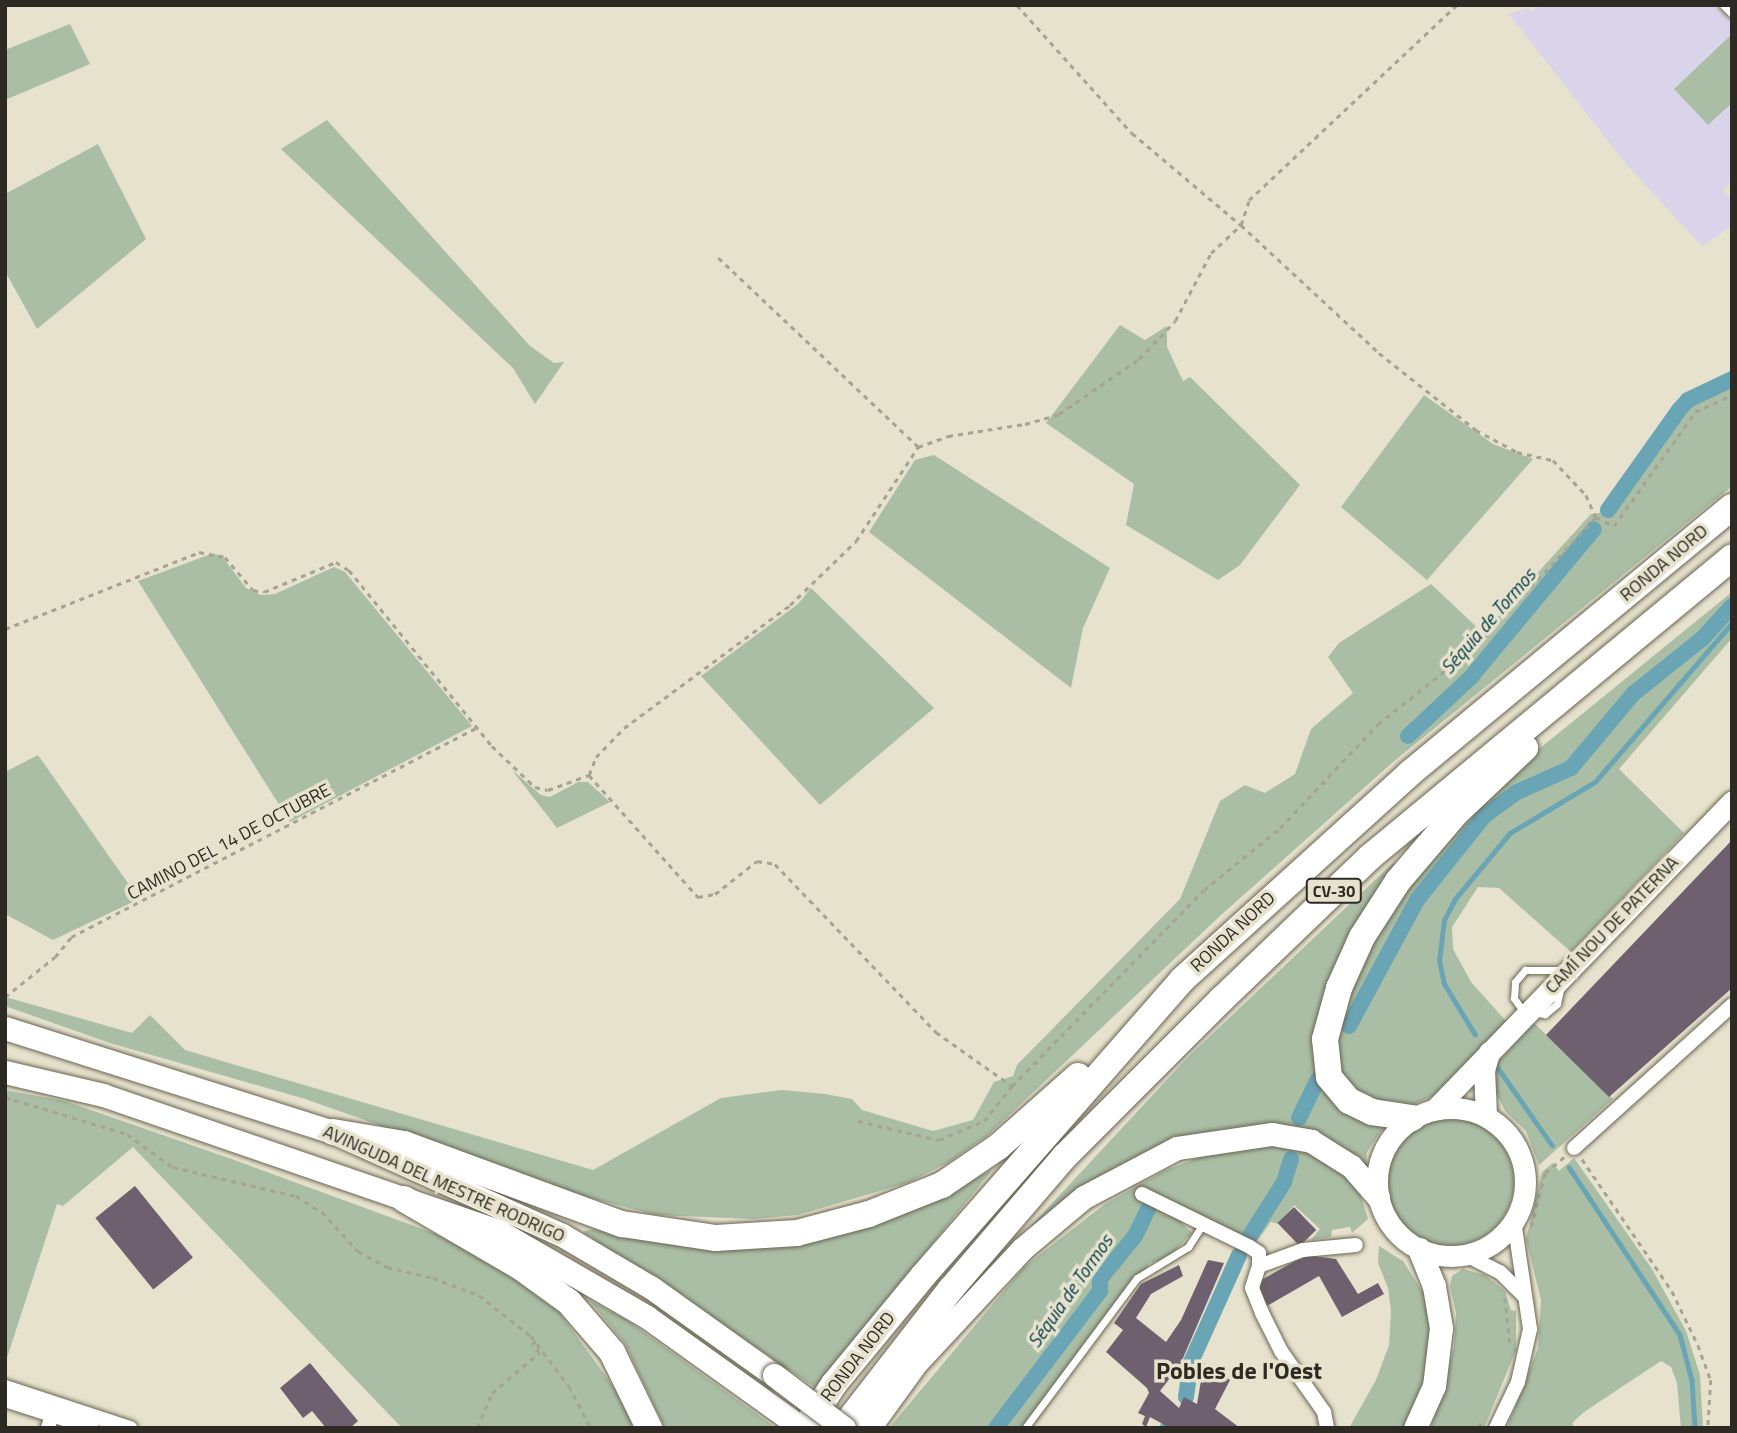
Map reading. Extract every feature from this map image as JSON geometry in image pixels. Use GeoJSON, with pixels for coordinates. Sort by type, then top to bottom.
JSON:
{"type":"FeatureCollection","features":[{"type":"Feature","properties":{"kind":"highway","name":"RONDA NORD"},"geometry":{"type":"LineString","coordinates":[[804,1428],[834,1384],[923,1276],[1182,980],[1409,774],[1732,507]]}},
{"type":"Feature","properties":{"kind":"highway","name":"RONDA NORD"},"geometry":{"type":"LineString","coordinates":[[844,1428],[960,1279],[1065,1156],[1104,1121],[1370,857],[1732,558]]}},
{"type":"Feature","properties":{"kind":"highway"},"geometry":{"type":"LineString","coordinates":[[1412,1118],[1372,1112],[1349,1101],[1329,1077],[1325,1039],[1339,988],[1362,937],[1398,881],[1456,813],[1534,740],[1581,681]]}},
{"type":"Feature","properties":{"kind":"highway"},"geometry":{"type":"LineString","coordinates":[[333,1132],[404,1144],[622,1224],[716,1238],[797,1233],[869,1214],[942,1185],[1048,1106],[1123,1030],[1182,980]]}},
{"type":"Feature","properties":{"kind":"highway"},"geometry":{"type":"LineString","coordinates":[[404,1199],[512,1261],[569,1302],[612,1352],[649,1428]]}},
{"type":"Feature","properties":{"kind":"main road","name":"AVINGUDA DEL MESTRE RODRIGO"},"geometry":{"type":"LineString","coordinates":[[5,1028],[333,1132],[562,1235],[652,1288],[844,1428]]}},
{"type":"Feature","properties":{"kind":"main road","name":"AVINGUDA DEL MESTRE RODRIGO"},"geometry":{"type":"LineString","coordinates":[[5,1072],[103,1095],[500,1232],[575,1272],[804,1428]]}},
{"type":"Feature","properties":{"kind":"main road"},"geometry":{"type":"LineString","coordinates":[[869,1428],[974,1281],[1104,1121]]}},
{"type":"Feature","properties":{"kind":"main road"},"geometry":{"type":"LineString","coordinates":[[918,1361],[1022,1249],[1084,1197],[1177,1148],[1272,1134],[1311,1141],[1351,1166],[1378,1197]]}},
{"type":"Feature","properties":{"kind":"main road"},"geometry":{"type":"LineString","coordinates":[[1415,1428],[1434,1386],[1441,1328],[1434,1286],[1419,1249]]}},
{"type":"Feature","properties":{"kind":"street","name":"CAMÍ NOU DE PATERNA"},"geometry":{"type":"LineString","coordinates":[[1436,1108],[1491,1048],[1729,810]]}},
{"type":"Feature","properties":{"kind":"street"},"geometry":{"type":"LineString","coordinates":[[1574,1147],[1732,1005]]}},
{"type":"Feature","properties":{"kind":"street"},"geometry":{"type":"LineString","coordinates":[[1486,1115],[1483,1070],[1491,1048]]}},
{"type":"Feature","properties":{"kind":"street"},"geometry":{"type":"LineString","coordinates":[[1496,1428],[1527,1355],[1525,1297],[1514,1221],[1525,1188],[1520,1154],[1500,1125],[1486,1115],[1462,1108],[1436,1108],[1412,1118],[1390,1139],[1378,1167],[1378,1197],[1392,1228],[1419,1249],[1442,1256],[1466,1255],[1493,1243],[1514,1221]]}},
{"type":"Feature","properties":{"kind":"street"},"geometry":{"type":"LineString","coordinates":[[1142,1194],[1259,1253],[1259,1266],[1252,1288],[1282,1351],[1324,1412],[1327,1428]]}},
{"type":"Feature","properties":{"kind":"street"},"geometry":{"type":"LineString","coordinates":[[1259,1266],[1303,1250],[1356,1245]]}},
{"type":"Feature","properties":{"kind":"street"},"geometry":{"type":"LineString","coordinates":[[1466,1255],[1505,1276],[1525,1297]]}},
{"type":"Feature","properties":{"kind":"street"},"geometry":{"type":"LineString","coordinates":[[5,1387],[130,1428]]}},
{"type":"Feature","properties":{"kind":"street"},"geometry":{"type":"LineString","coordinates":[[5,1399],[56,1422],[92,1428]]}},
{"type":"Feature","properties":{"kind":"lane"},"geometry":{"type":"LineString","coordinates":[[1723,5],[1732,14]]}},
{"type":"Feature","properties":{"kind":"lane"},"geometry":{"type":"LineString","coordinates":[[1526,1013],[1514,998],[1519,975],[1533,968],[1565,973]]}},
{"type":"Feature","properties":{"kind":"lane"},"geometry":{"type":"LineString","coordinates":[[1025,1428],[1136,1278],[1188,1247],[1203,1224]]}},
{"type":"Feature","properties":{"kind":"path"},"geometry":{"type":"LineString","coordinates":[[1017,5],[1132,133],[1241,225],[1379,353],[1476,430],[1509,449],[1553,460],[1565,469],[1587,495],[1596,517],[1614,526],[1695,412],[1732,395]]}},
{"type":"Feature","properties":{"kind":"path"},"geometry":{"type":"LineString","coordinates":[[5,629],[199,552],[225,557],[253,590],[264,592],[336,562],[349,570],[477,727],[536,787],[548,790],[589,775],[596,757],[624,728],[790,605],[856,541],[918,447],[948,436],[1025,424],[1077,405],[1161,339],[1211,253],[1241,225],[1249,200],[1457,5]]}},
{"type":"Feature","properties":{"kind":"path"},"geometry":{"type":"LineString","coordinates":[[718,258],[918,447]]}},
{"type":"Feature","properties":{"kind":"path"},"geometry":{"type":"LineString","coordinates":[[858,1121],[939,1140],[984,1121],[1012,1086],[1204,890],[1280,828],[1378,724],[1476,646],[1596,517]]}},
{"type":"Feature","properties":{"kind":"path","name":"CAMINO DEL 14 DE OCTUBRE"},"geometry":{"type":"LineString","coordinates":[[5,997],[55,957],[71,937],[477,727]]}},
{"type":"Feature","properties":{"kind":"path"},"geometry":{"type":"LineString","coordinates":[[589,775],[698,897],[715,894],[757,862],[775,864],[936,1032],[1012,1086]]}},
{"type":"Feature","properties":{"kind":"path"},"geometry":{"type":"LineString","coordinates":[[5,1097],[127,1134],[173,1167],[296,1196],[322,1212],[358,1251],[387,1268],[433,1278],[479,1295],[512,1316],[538,1343],[569,1386],[591,1428]]}},
{"type":"Feature","properties":{"kind":"path"},"geometry":{"type":"LineString","coordinates":[[1518,1258],[1529,1249],[1545,1173],[1574,1147],[1682,1313],[1711,1380],[1708,1428]]}},
{"type":"Feature","properties":{"kind":"path"},"geometry":{"type":"LineString","coordinates":[[1505,1276],[1499,1288],[1509,1307],[1509,1354]]}},
{"type":"Feature","properties":{"kind":"path"},"geometry":{"type":"LineString","coordinates":[[477,1428],[492,1393],[539,1353],[532,1344],[538,1343]]}},
{"type":"Feature","properties":{"kind":"path"},"geometry":{"type":"LineString","coordinates":[[1478,1428],[1484,1416]]}},
{"type":"Feature","properties":{"kind":"shaded area"},"geometry":{"type":"Polygon","coordinates":[[[1541,5],[1715,5],[1732,23],[1732,180],[1723,190],[1732,200],[1732,226],[1702,246],[1626,164],[1509,14],[1526,8],[1534,11],[1541,5]]]}},
{"type":"Feature","properties":{"kind":"green space"},"geometry":{"type":"Polygon","coordinates":[[[70,24],[90,64],[5,100],[5,50],[70,24]]]}},
{"type":"Feature","properties":{"kind":"green space"},"geometry":{"type":"Polygon","coordinates":[[[1732,34],[1732,103],[1708,125],[1674,89],[1732,34]]]}},
{"type":"Feature","properties":{"kind":"green space"},"geometry":{"type":"Polygon","coordinates":[[[327,120],[530,346],[554,363],[564,362],[535,404],[513,368],[281,149],[327,120]]]}},
{"type":"Feature","properties":{"kind":"green space"},"geometry":{"type":"Polygon","coordinates":[[[98,144],[146,239],[37,329],[5,271],[5,194],[98,144]]]}},
{"type":"Feature","properties":{"kind":"green space"},"geometry":{"type":"Polygon","coordinates":[[[1120,325],[1145,340],[1167,326],[1167,347],[1183,381],[1190,377],[1300,485],[1240,565],[1218,580],[1126,525],[1134,484],[1046,423],[1120,325]]]}},
{"type":"Feature","properties":{"kind":"green space"},"geometry":{"type":"Polygon","coordinates":[[[1732,376],[1732,486],[1393,762],[1221,915],[988,1135],[949,1162],[907,1183],[798,1215],[755,1219],[656,1215],[575,1194],[305,1099],[110,1043],[5,1006],[5,998],[9,998],[132,1033],[150,1015],[185,1050],[593,1170],[721,1098],[782,1090],[825,1094],[852,1099],[862,1110],[933,1131],[973,1120],[994,1082],[1013,1076],[1017,1065],[1180,899],[1220,801],[1245,785],[1265,793],[1295,774],[1311,729],[1353,693],[1328,657],[1339,643],[1431,584],[1483,633],[1591,514],[1606,512],[1680,403],[1732,376]]]}},
{"type":"Feature","properties":{"kind":"green space"},"geometry":{"type":"Polygon","coordinates":[[[1424,395],[1493,444],[1533,459],[1427,580],[1341,507],[1424,395]]]}},
{"type":"Feature","properties":{"kind":"green space"},"geometry":{"type":"Polygon","coordinates":[[[934,455],[1110,568],[1083,628],[1071,688],[869,532],[915,460],[934,455]]]}},
{"type":"Feature","properties":{"kind":"green space"},"geometry":{"type":"Polygon","coordinates":[[[211,554],[221,555],[246,588],[261,595],[275,594],[334,567],[345,572],[472,726],[290,822],[138,581],[211,554]]]}},
{"type":"Feature","properties":{"kind":"green space"},"geometry":{"type":"Polygon","coordinates":[[[811,588],[934,708],[820,805],[701,676],[798,604],[811,588]]]}},
{"type":"Feature","properties":{"kind":"green space"},"geometry":{"type":"Polygon","coordinates":[[[1732,592],[1732,638],[1619,769],[1684,833],[1571,952],[1499,888],[1478,887],[1452,927],[1453,949],[1471,982],[1506,1021],[1441,1093],[1405,1108],[1362,1100],[1339,1069],[1337,1043],[1352,981],[1390,909],[1462,820],[1517,767],[1732,592]]]}},
{"type":"Feature","properties":{"kind":"green space"},"geometry":{"type":"Polygon","coordinates":[[[38,755],[139,899],[53,940],[5,914],[5,772],[38,755]]]}},
{"type":"Feature","properties":{"kind":"green space"},"geometry":{"type":"Polygon","coordinates":[[[512,770],[541,795],[550,797],[578,782],[588,782],[610,802],[557,828],[512,770]]]}},
{"type":"Feature","properties":{"kind":"green space"},"geometry":{"type":"Polygon","coordinates":[[[1393,863],[1398,866],[1316,1059],[1386,1124],[1367,1152],[1366,1167],[1216,1133],[1030,1227],[1188,1057],[1393,863]]]}},
{"type":"Feature","properties":{"kind":"green space"},"geometry":{"type":"Polygon","coordinates":[[[1534,1023],[1613,1099],[1539,1165],[1526,1131],[1505,1111],[1494,1089],[1493,1067],[1534,1023]]]}},
{"type":"Feature","properties":{"kind":"green space"},"geometry":{"type":"Polygon","coordinates":[[[5,1090],[65,1101],[436,1234],[501,1269],[559,1312],[623,1400],[633,1428],[402,1428],[133,1147],[63,1206],[57,1204],[5,1364],[5,1090]]]}},
{"type":"Feature","properties":{"kind":"green space"},"geometry":{"type":"Polygon","coordinates":[[[1450,1118],[1475,1123],[1495,1137],[1509,1157],[1514,1182],[1509,1207],[1495,1227],[1475,1241],[1450,1246],[1425,1241],[1405,1227],[1391,1207],[1386,1182],[1391,1157],[1405,1137],[1425,1123],[1450,1118]]]}},
{"type":"Feature","properties":{"kind":"green space"},"geometry":{"type":"Polygon","coordinates":[[[1285,1143],[1334,1161],[1359,1190],[1368,1219],[1352,1233],[1350,1227],[1332,1230],[1331,1237],[1311,1240],[1320,1229],[1294,1205],[1279,1224],[1271,1222],[1255,1244],[1189,1209],[1182,1223],[1192,1233],[1169,1257],[1150,1263],[1031,1428],[889,1428],[1025,1266],[1105,1204],[1166,1170],[1223,1148],[1285,1143]]]}},
{"type":"Feature","properties":{"kind":"green space"},"geometry":{"type":"Polygon","coordinates":[[[1574,1158],[1652,1269],[1686,1331],[1700,1375],[1703,1428],[1681,1428],[1677,1383],[1671,1367],[1661,1361],[1584,1412],[1572,1423],[1575,1428],[1507,1428],[1538,1348],[1541,1300],[1526,1239],[1542,1172],[1553,1163],[1559,1171],[1574,1158]]]}},
{"type":"Feature","properties":{"kind":"green space"},"geometry":{"type":"Polygon","coordinates":[[[992,1170],[816,1388],[583,1232],[592,1229],[645,1240],[919,1205],[992,1170]]]}},
{"type":"Feature","properties":{"kind":"green space"},"geometry":{"type":"Polygon","coordinates":[[[1379,1246],[1403,1261],[1426,1297],[1430,1320],[1427,1381],[1408,1428],[1349,1428],[1376,1380],[1389,1345],[1391,1311],[1388,1288],[1378,1263],[1379,1246]]]}},
{"type":"Feature","properties":{"kind":"green space"},"geometry":{"type":"Polygon","coordinates":[[[1463,1269],[1485,1275],[1505,1291],[1511,1310],[1516,1311],[1516,1350],[1484,1428],[1431,1428],[1454,1347],[1456,1313],[1450,1286],[1452,1276],[1463,1269]]]}},
{"type":"Feature","properties":{"kind":"green space"},"geometry":{"type":"Polygon","coordinates":[[[589,1300],[627,1320],[776,1428],[665,1428],[624,1342],[589,1300]]]}},
{"type":"Feature","properties":{"kind":"building"},"geometry":{"type":"Polygon","coordinates":[[[1732,840],[1732,988],[1609,1097],[1546,1035],[1732,840]]]}},
{"type":"Feature","properties":{"kind":"building"},"geometry":{"type":"Polygon","coordinates":[[[135,1186],[193,1257],[153,1290],[95,1218],[135,1186]]]}},
{"type":"Feature","properties":{"kind":"building"},"geometry":{"type":"Polygon","coordinates":[[[1294,1207],[1316,1230],[1300,1246],[1277,1223],[1294,1207]]]}},
{"type":"Feature","properties":{"kind":"building"},"geometry":{"type":"Polygon","coordinates":[[[1306,1255],[1336,1259],[1358,1294],[1378,1283],[1384,1294],[1342,1317],[1319,1276],[1265,1307],[1254,1284],[1306,1255]]]}},
{"type":"Feature","properties":{"kind":"building"},"geometry":{"type":"Polygon","coordinates":[[[1208,1260],[1224,1263],[1180,1365],[1160,1391],[1179,1408],[1184,1397],[1197,1404],[1204,1363],[1230,1380],[1215,1409],[1240,1428],[1170,1428],[1150,1417],[1146,1427],[1142,1424],[1145,1416],[1138,1413],[1149,1393],[1147,1388],[1106,1352],[1123,1330],[1114,1323],[1141,1284],[1179,1265],[1183,1276],[1151,1294],[1136,1318],[1166,1342],[1181,1320],[1208,1260]]]}},
{"type":"Feature","properties":{"kind":"building"},"geometry":{"type":"Polygon","coordinates":[[[310,1363],[358,1421],[350,1428],[326,1428],[312,1411],[303,1418],[280,1388],[310,1363]]]}},
{"type":"Feature","properties":{"kind":"waterway","name":"Séquia de Tormos"},"geometry":{"type":"LineString","coordinates":[[1608,510],[1688,400],[1732,379]]}},
{"type":"Feature","properties":{"kind":"waterway","name":"Séquia de Tormos"},"geometry":{"type":"LineString","coordinates":[[1408,736],[1471,677],[1594,529]]}},
{"type":"Feature","properties":{"kind":"waterway"},"geometry":{"type":"LineString","coordinates":[[1349,1026],[1417,900],[1484,816],[1517,792],[1571,768],[1633,694],[1702,639],[1732,606]]}},
{"type":"Feature","properties":{"kind":"waterway"},"geometry":{"type":"LineString","coordinates":[[1475,1035],[1444,984],[1439,961],[1444,920],[1455,899],[1510,833],[1595,782],[1732,623]]}},
{"type":"Feature","properties":{"kind":"waterway"},"geometry":{"type":"LineString","coordinates":[[1496,1065],[1552,1145]]}},
{"type":"Feature","properties":{"kind":"waterway"},"geometry":{"type":"LineString","coordinates":[[1299,1118],[1318,1079]]}},
{"type":"Feature","properties":{"kind":"waterway"},"geometry":{"type":"LineString","coordinates":[[1248,1239],[1284,1182],[1291,1159]]}},
{"type":"Feature","properties":{"kind":"waterway"},"geometry":{"type":"LineString","coordinates":[[1569,1167],[1680,1335],[1692,1380],[1695,1428]]}},
{"type":"Feature","properties":{"kind":"waterway","name":"Séquia de Tormos"},"geometry":{"type":"LineString","coordinates":[[996,1428],[1100,1291],[1100,1279],[1135,1236],[1148,1209]]}},
{"type":"Feature","properties":{"kind":"waterway"},"geometry":{"type":"LineString","coordinates":[[1186,1397],[1191,1362],[1239,1255]]}},
{"type":"Feature","properties":{"kind":"district","name":"Pobles de l'Oest"},"geometry":{"type":"Point","coordinates":[1239,1371]}}]}
